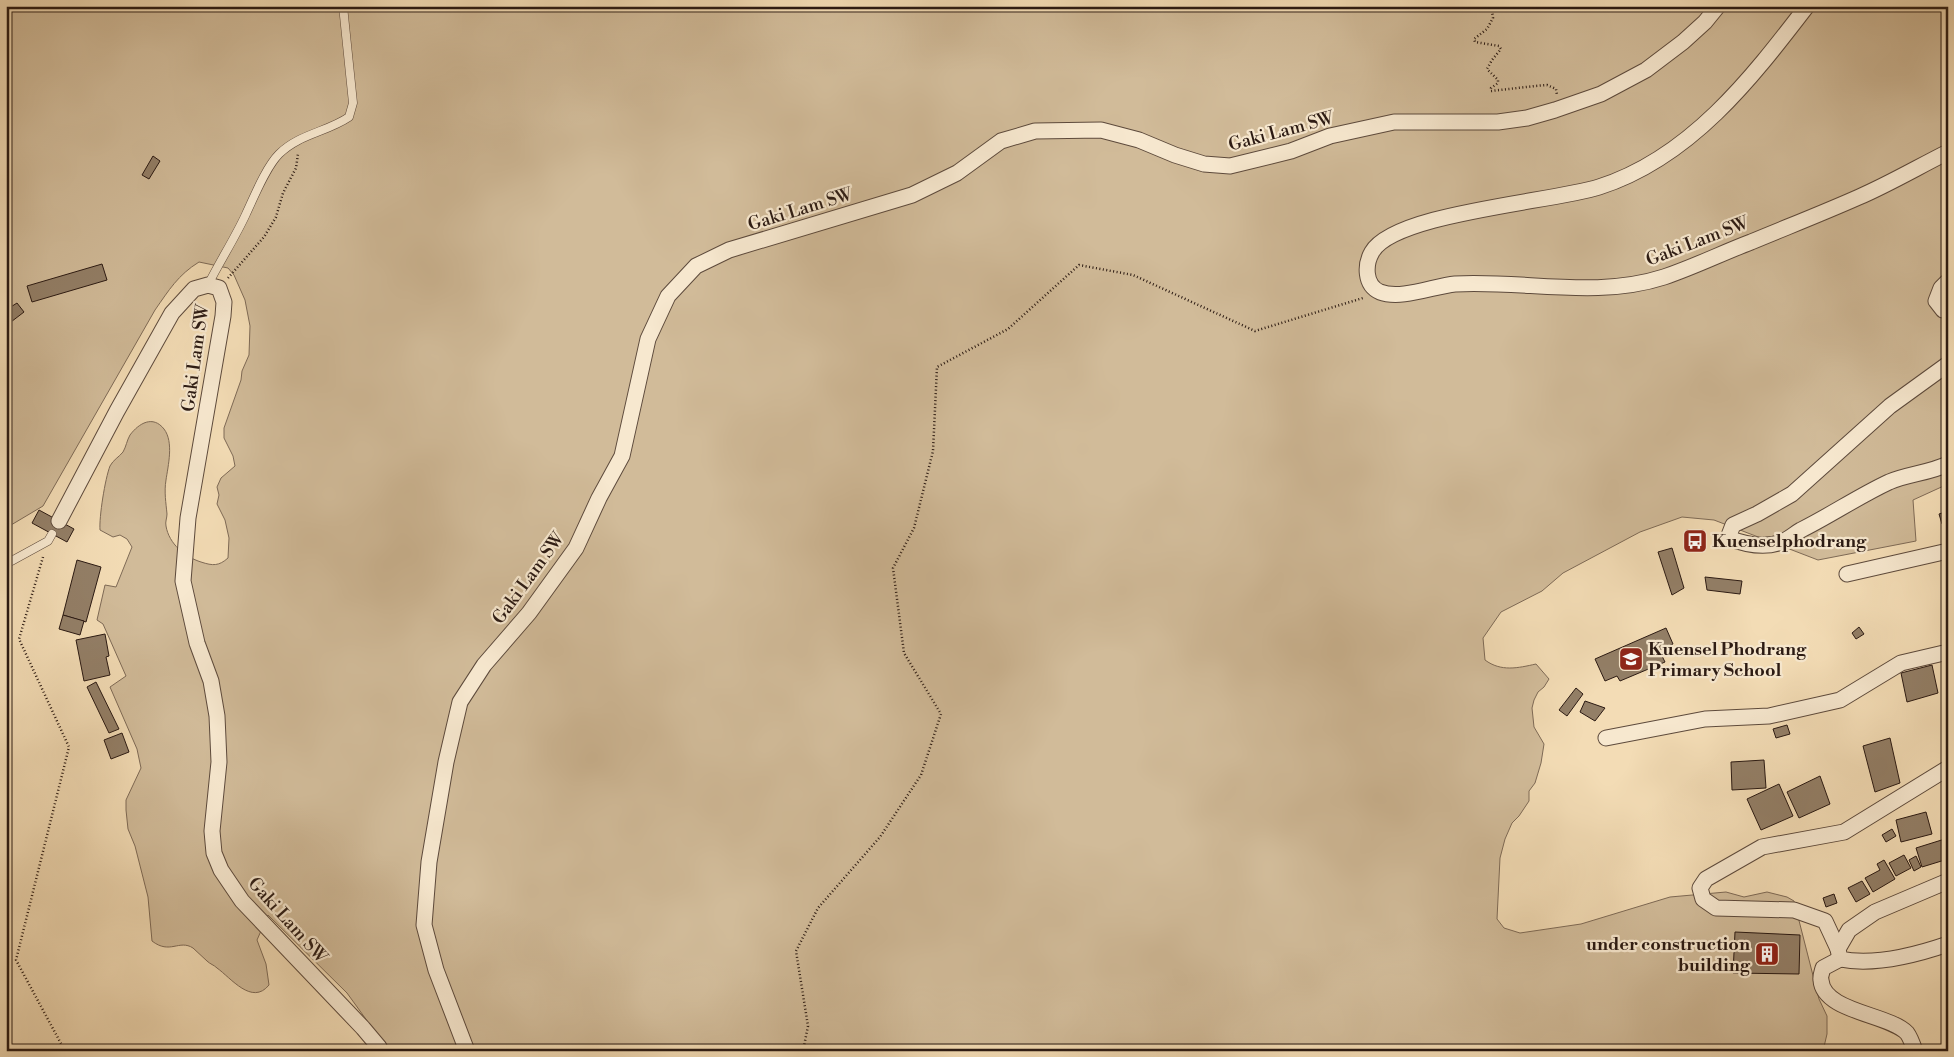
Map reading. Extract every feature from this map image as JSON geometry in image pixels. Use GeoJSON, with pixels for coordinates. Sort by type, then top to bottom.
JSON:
{"type":"FeatureCollection","features":[{"type":"Feature","properties":{"kind":"street","name":"Gaki Lam SW"},"geometry":{"type":"LineString","coordinates":[[467,1051],[436,970],[424,925],[429,862],[446,762],[460,702],[484,665],[529,614],[576,548],[622,456],[648,339],[668,296],[696,266],[729,250],[912,195],[957,173],[1001,141],[1035,131],[1101,130],[1139,140],[1175,155],[1204,164],[1230,166],[1291,150],[1330,136],[1394,122],[1498,122],[1528,118],[1601,94],[1646,70],[1705,22],[1718,6]]}},
{"type":"Feature","properties":{"kind":"street"},"geometry":{"type":"LineString","coordinates":[[1382,293],[1373,287],[1366,270],[1369,257],[1375,247],[1391,234],[1414,225],[1446,217],[1598,188],[1636,173],[1671,152],[1731,98],[1807,6]]}},
{"type":"Feature","properties":{"kind":"street","name":"Gaki Lam SW"},"geometry":{"type":"LineString","coordinates":[[1382,293],[1397,294],[1452,284],[1508,284],[1565,289],[1610,287],[1662,278],[1861,196],[1948,152]]}},
{"type":"Feature","properties":{"kind":"street"},"geometry":{"type":"LineString","coordinates":[[1948,281],[1941,288],[1936,301],[1943,310],[1948,309]]}},
{"type":"Feature","properties":{"kind":"street","name":"Gaki Lam SW"},"geometry":{"type":"LineString","coordinates":[[53,532],[117,411],[172,313],[194,288],[214,286],[224,302],[223,316],[188,518],[183,581],[197,643],[210,682],[217,716],[219,762],[212,831],[214,853],[221,870],[242,901],[363,1028],[379,1047],[380,1051]]}},
{"type":"Feature","properties":{"kind":"street"},"geometry":{"type":"LineString","coordinates":[[1948,364],[1890,406],[1792,494],[1733,525],[1728,538],[1740,543],[1761,546],[1781,542],[1874,489],[1896,479],[1948,464]]}},
{"type":"Feature","properties":{"kind":"street"},"geometry":{"type":"LineString","coordinates":[[1847,574],[1948,551]]}},
{"type":"Feature","properties":{"kind":"street"},"geometry":{"type":"LineString","coordinates":[[1606,738],[1705,719],[1769,716],[1840,700],[1901,663],[1948,652]]}},
{"type":"Feature","properties":{"kind":"street"},"geometry":{"type":"LineString","coordinates":[[1948,768],[1844,832],[1762,847],[1706,879],[1700,888],[1703,899],[1716,908],[1794,910],[1825,921],[1839,954],[1848,960],[1883,959],[1925,951],[1948,944]]}},
{"type":"Feature","properties":{"kind":"street"},"geometry":{"type":"LineString","coordinates":[[1915,1051],[1907,1033],[1891,1022],[1855,1012],[1826,994],[1820,981],[1823,968],[1839,954],[1850,930],[1875,912],[1948,881]]}},
{"type":"Feature","properties":{"kind":"lane"},"geometry":{"type":"LineString","coordinates":[[214,286],[263,178],[278,154],[301,138],[338,125],[349,118],[353,103],[343,6]]}},
{"type":"Feature","properties":{"kind":"lane"},"geometry":{"type":"LineString","coordinates":[[6,564],[53,532]]}},
{"type":"Feature","properties":{"kind":"path"},"geometry":{"type":"LineString","coordinates":[[1464,6],[1486,8],[1492,11],[1493,18],[1487,29],[1474,39],[1475,42],[1499,46],[1501,49],[1487,69],[1498,80],[1498,83],[1491,88],[1491,91],[1535,86],[1554,86],[1557,91],[1557,110]]}},
{"type":"Feature","properties":{"kind":"path"},"geometry":{"type":"LineString","coordinates":[[214,286],[264,237],[276,217],[284,193],[296,168],[301,138]]}},
{"type":"Feature","properties":{"kind":"path"},"geometry":{"type":"LineString","coordinates":[[803,1051],[808,1026],[796,951],[818,908],[880,837],[921,775],[941,714],[904,653],[893,568],[914,528],[932,451],[937,367],[1008,329],[1079,265],[1133,274],[1255,331],[1382,293]]}},
{"type":"Feature","properties":{"kind":"path"},"geometry":{"type":"LineString","coordinates":[[53,532],[19,639],[69,747],[16,960],[65,1051]]}},
{"type":"Feature","properties":{"kind":"shaded area"},"geometry":{"type":"Polygon","coordinates":[[[6,6],[1948,6],[1948,484],[1913,500],[1916,541],[1818,560],[1714,520],[1682,517],[1640,532],[1563,573],[1542,591],[1501,612],[1483,638],[1485,660],[1491,664],[1510,668],[1536,664],[1549,679],[1538,692],[1532,708],[1534,727],[1544,744],[1541,763],[1535,783],[1529,791],[1529,801],[1512,823],[1500,858],[1497,919],[1504,928],[1520,933],[1581,924],[1670,897],[1726,892],[1744,897],[1767,892],[1787,897],[1794,901],[1819,999],[1827,1016],[1827,1034],[1823,1051],[389,1051],[347,993],[268,915],[257,940],[266,964],[269,985],[256,993],[242,988],[235,983],[193,948],[183,945],[164,947],[158,945],[152,941],[148,897],[135,846],[128,829],[126,810],[126,800],[141,768],[137,749],[110,687],[126,676],[103,624],[97,620],[105,585],[116,587],[132,547],[127,539],[120,535],[113,537],[100,530],[100,516],[110,466],[123,452],[130,435],[138,427],[146,422],[155,422],[167,434],[170,447],[165,493],[166,524],[170,539],[189,557],[201,562],[216,564],[222,563],[228,558],[229,538],[225,520],[217,504],[219,495],[217,487],[221,478],[235,466],[233,456],[224,438],[224,428],[249,355],[250,326],[245,300],[234,275],[228,268],[199,262],[185,272],[174,283],[155,310],[43,506],[6,528],[6,6]]]}},
{"type":"Feature","properties":{"kind":"building"},"geometry":{"type":"Polygon","coordinates":[[[153,156],[160,161],[149,179],[142,175],[153,156]]]}},
{"type":"Feature","properties":{"kind":"building"},"geometry":{"type":"Polygon","coordinates":[[[102,264],[107,280],[32,302],[27,286],[102,264]]]}},
{"type":"Feature","properties":{"kind":"building"},"geometry":{"type":"Polygon","coordinates":[[[17,303],[24,312],[7,325],[6,310],[17,303]]]}},
{"type":"Feature","properties":{"kind":"building"},"geometry":{"type":"Polygon","coordinates":[[[39,510],[74,529],[67,542],[32,523],[39,510]]]}},
{"type":"Feature","properties":{"kind":"building"},"geometry":{"type":"Polygon","coordinates":[[[1948,511],[1948,522],[1942,524],[1939,514],[1948,511]]]}},
{"type":"Feature","properties":{"kind":"building"},"geometry":{"type":"Polygon","coordinates":[[[1672,548],[1684,588],[1672,595],[1658,552],[1672,548]]]}},
{"type":"Feature","properties":{"kind":"building"},"geometry":{"type":"Polygon","coordinates":[[[77,560],[101,567],[86,622],[63,615],[77,560]]]}},
{"type":"Feature","properties":{"kind":"building"},"geometry":{"type":"Polygon","coordinates":[[[1705,577],[1742,581],[1740,594],[1707,590],[1705,577]]]}},
{"type":"Feature","properties":{"kind":"building"},"geometry":{"type":"Polygon","coordinates":[[[63,615],[84,621],[80,635],[59,629],[63,615]]]}},
{"type":"Feature","properties":{"kind":"building"},"geometry":{"type":"Polygon","coordinates":[[[1859,627],[1864,634],[1856,639],[1852,633],[1859,627]]]}},
{"type":"Feature","properties":{"kind":"building"},"geometry":{"type":"Polygon","coordinates":[[[1666,628],[1673,644],[1659,650],[1665,662],[1620,681],[1617,676],[1605,681],[1595,659],[1666,628]]]}},
{"type":"Feature","properties":{"kind":"building"},"geometry":{"type":"Polygon","coordinates":[[[105,634],[109,656],[106,657],[110,675],[84,681],[76,640],[105,634]]]}},
{"type":"Feature","properties":{"kind":"building"},"geometry":{"type":"Polygon","coordinates":[[[1932,665],[1938,693],[1907,702],[1901,673],[1932,665]]]}},
{"type":"Feature","properties":{"kind":"building"},"geometry":{"type":"Polygon","coordinates":[[[96,682],[119,729],[109,733],[87,687],[96,682]]]}},
{"type":"Feature","properties":{"kind":"building"},"geometry":{"type":"Polygon","coordinates":[[[1576,688],[1583,694],[1567,716],[1559,710],[1576,688]]]}},
{"type":"Feature","properties":{"kind":"building"},"geometry":{"type":"Polygon","coordinates":[[[1585,701],[1605,708],[1595,721],[1580,712],[1585,701]]]}},
{"type":"Feature","properties":{"kind":"building"},"geometry":{"type":"Polygon","coordinates":[[[1787,725],[1790,734],[1776,738],[1773,729],[1787,725]]]}},
{"type":"Feature","properties":{"kind":"building"},"geometry":{"type":"Polygon","coordinates":[[[122,733],[129,752],[111,759],[104,740],[122,733]]]}},
{"type":"Feature","properties":{"kind":"building"},"geometry":{"type":"Polygon","coordinates":[[[1890,738],[1900,783],[1875,792],[1863,746],[1890,738]]]}},
{"type":"Feature","properties":{"kind":"building"},"geometry":{"type":"Polygon","coordinates":[[[1764,760],[1766,788],[1732,790],[1731,762],[1764,760]]]}},
{"type":"Feature","properties":{"kind":"building"},"geometry":{"type":"Polygon","coordinates":[[[1820,776],[1830,804],[1799,818],[1787,792],[1820,776]]]}},
{"type":"Feature","properties":{"kind":"building"},"geometry":{"type":"Polygon","coordinates":[[[1779,784],[1793,816],[1761,830],[1747,799],[1779,784]]]}},
{"type":"Feature","properties":{"kind":"building"},"geometry":{"type":"Polygon","coordinates":[[[1926,812],[1932,834],[1901,842],[1896,820],[1926,812]]]}},
{"type":"Feature","properties":{"kind":"building"},"geometry":{"type":"Polygon","coordinates":[[[1892,829],[1896,836],[1886,842],[1882,835],[1892,829]]]}},
{"type":"Feature","properties":{"kind":"building"},"geometry":{"type":"Polygon","coordinates":[[[1948,838],[1948,859],[1922,867],[1916,848],[1948,838]]]}},
{"type":"Feature","properties":{"kind":"building"},"geometry":{"type":"Polygon","coordinates":[[[1904,855],[1911,868],[1896,876],[1889,863],[1904,855]]]}},
{"type":"Feature","properties":{"kind":"building"},"geometry":{"type":"Polygon","coordinates":[[[1916,856],[1921,867],[1914,871],[1909,860],[1916,856]]]}},
{"type":"Feature","properties":{"kind":"building"},"geometry":{"type":"Polygon","coordinates":[[[1884,860],[1895,879],[1873,892],[1865,878],[1880,870],[1877,864],[1884,860]]]}},
{"type":"Feature","properties":{"kind":"building"},"geometry":{"type":"Polygon","coordinates":[[[1862,881],[1870,894],[1856,902],[1848,888],[1862,881]]]}},
{"type":"Feature","properties":{"kind":"building"},"geometry":{"type":"Polygon","coordinates":[[[1834,894],[1837,903],[1826,907],[1823,898],[1834,894]]]}},
{"type":"Feature","properties":{"kind":"building","name":"under construction building"},"geometry":{"type":"Polygon","coordinates":[[[1735,932],[1800,935],[1799,974],[1733,973],[1735,932]]]}},
{"type":"Feature","properties":{"kind":"place","name":"Kuenselphodrang"},"geometry":{"type":"Point","coordinates":[1695,541]}},
{"type":"Feature","properties":{"kind":"place","name":"Kuensel Phodrang Primary School"},"geometry":{"type":"Point","coordinates":[1631,659]}},
{"type":"Feature","properties":{"kind":"place","name":"under construction building"},"geometry":{"type":"Point","coordinates":[1767,954]}}]}
